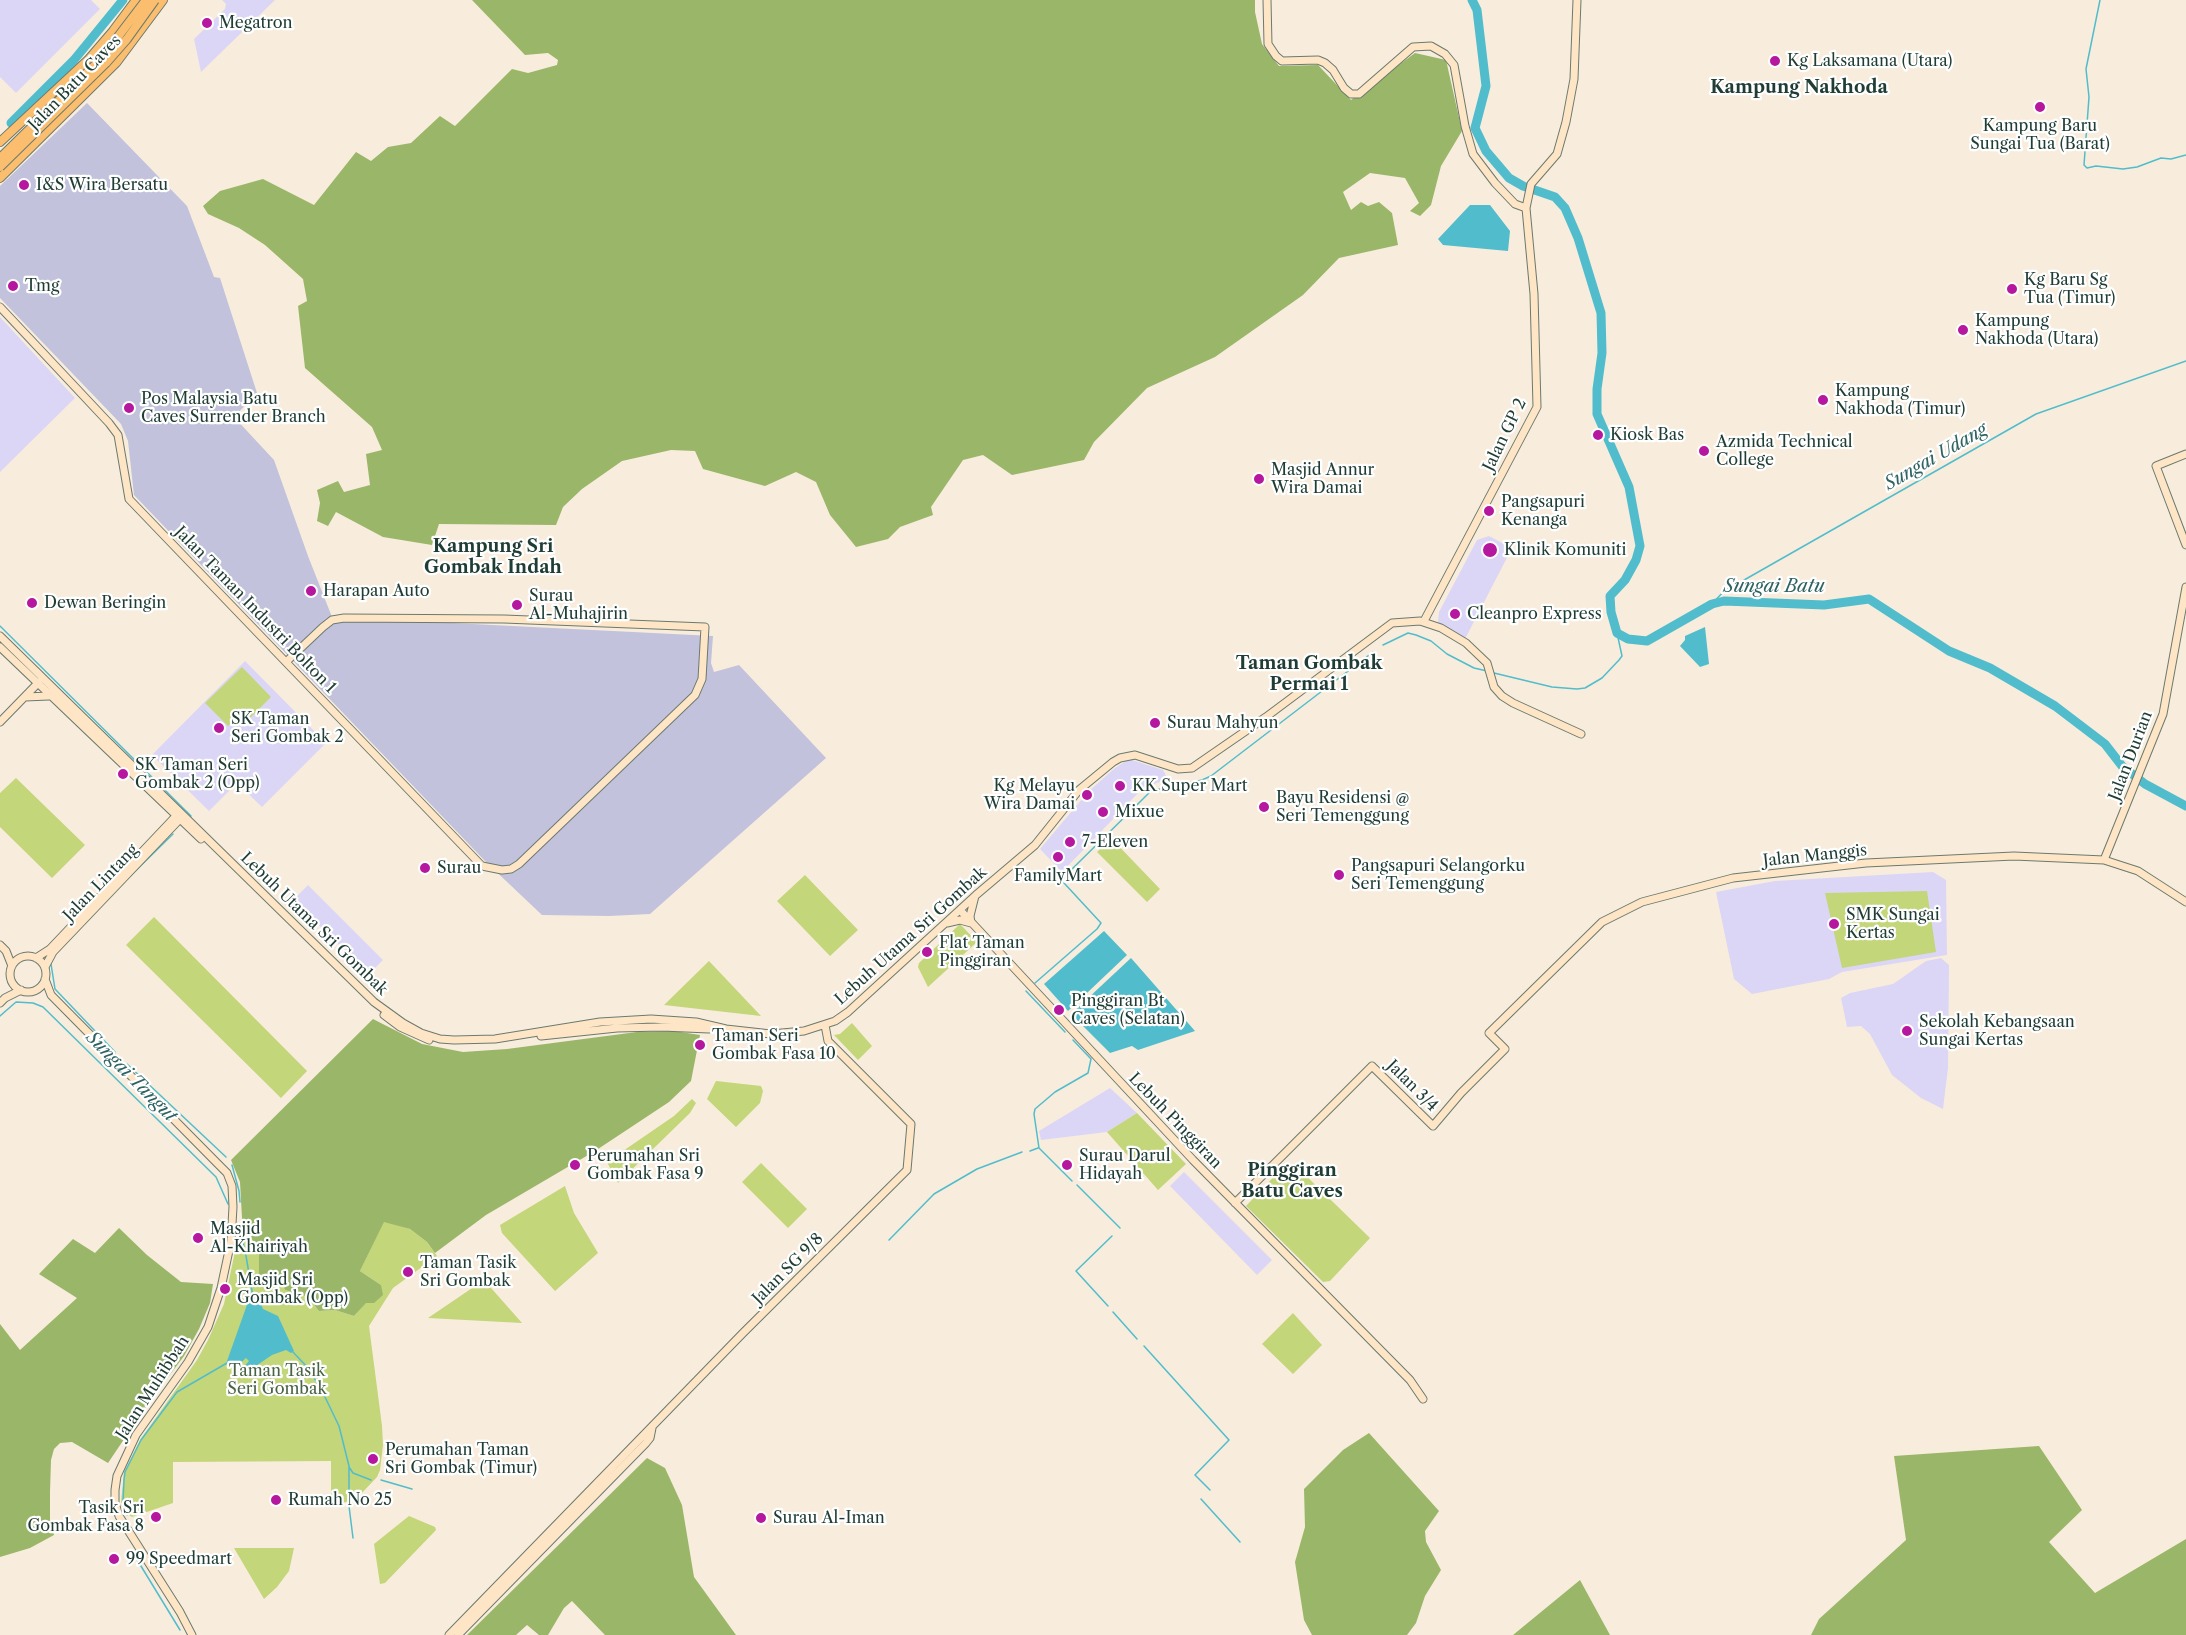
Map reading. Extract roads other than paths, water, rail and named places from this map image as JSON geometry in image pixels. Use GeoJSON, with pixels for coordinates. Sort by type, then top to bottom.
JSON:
{"type":"FeatureCollection","features":[{"type":"Feature","properties":{"kind":"highway"},"geometry":{"type":"LineString","coordinates":[[0,158],[102,59],[146,0]]}},
{"type":"Feature","properties":{"kind":"highway"},"geometry":{"type":"LineString","coordinates":[[0,167],[106,63],[155,0]]}},
{"type":"Feature","properties":{"kind":"main road","name":"Jalan Batu Caves"},"geometry":{"type":"LineString","coordinates":[[0,142],[88,60],[136,0]]}},
{"type":"Feature","properties":{"kind":"main road","name":"Jalan Batu Caves"},"geometry":{"type":"LineString","coordinates":[[0,178],[116,63],[163,0]]}},
{"type":"Feature","properties":{"kind":"main road"},"geometry":{"type":"LineString","coordinates":[[25,118],[22,124],[27,133],[36,137],[44,135]]}},
{"type":"Feature","properties":{"kind":"main road"},"geometry":{"type":"LineString","coordinates":[[0,131],[15,127]]}},
{"type":"Feature","properties":{"kind":"street"},"geometry":{"type":"LineString","coordinates":[[1267,0],[1269,44],[1276,56],[1282,61],[1318,60],[1326,63],[1351,94],[1359,94],[1413,47],[1431,46],[1445,54],[1454,65],[1465,126],[1473,154],[1495,183],[1515,204],[1526,208]]}},
{"type":"Feature","properties":{"kind":"street","name":"Jalan GP 2"},"geometry":{"type":"LineString","coordinates":[[1424,621],[1537,407],[1534,294],[1527,197],[1531,183],[1557,154],[1566,122],[1574,79],[1577,0]]}},
{"type":"Feature","properties":{"kind":"street","name":"Jalan Taman Industri Bolton 1"},"geometry":{"type":"LineString","coordinates":[[0,307],[118,435],[129,498],[286,662],[482,866],[502,870],[519,864],[695,695],[702,679],[705,627],[504,620],[344,618],[332,620],[286,662]]}},
{"type":"Feature","properties":{"kind":"street"},"geometry":{"type":"LineString","coordinates":[[2186,454],[2156,466],[2186,545]]}},
{"type":"Feature","properties":{"kind":"street","name":"Jalan Durian"},"geometry":{"type":"LineString","coordinates":[[2104,860],[2163,714],[2186,587]]}},
{"type":"Feature","properties":{"kind":"street","name":"Lebuh Utama Sri Gombak"},"geometry":{"type":"LineString","coordinates":[[0,647],[224,861],[365,1001],[416,1036],[441,1043],[472,1045],[617,1028],[662,1026],[771,1034],[825,1026],[848,1012],[976,895],[1035,845],[1079,790],[1120,758],[1135,755],[1178,769],[1192,768],[1310,685],[1386,626],[1403,621],[1424,621]]}},
{"type":"Feature","properties":{"kind":"street"},"geometry":{"type":"LineString","coordinates":[[1424,621],[1466,643],[1487,663],[1494,687],[1512,703],[1581,734]]}},
{"type":"Feature","properties":{"kind":"street","name":"Lebuh Utama Sri Gombak"},"geometry":{"type":"LineString","coordinates":[[0,636],[359,989],[386,1012],[421,1033],[440,1039],[479,1041],[600,1022],[651,1019],[696,1022],[726,1029]]}},
{"type":"Feature","properties":{"kind":"street"},"geometry":{"type":"LineString","coordinates":[[25,697],[26,673]]}},
{"type":"Feature","properties":{"kind":"street"},"geometry":{"type":"LineString","coordinates":[[0,722],[43,678]]}},
{"type":"Feature","properties":{"kind":"street"},"geometry":{"type":"LineString","coordinates":[[25,697],[50,696]]}},
{"type":"Feature","properties":{"kind":"street","name":"Jalan Lintang"},"geometry":{"type":"LineString","coordinates":[[36,958],[50,949],[178,817]]}},
{"type":"Feature","properties":{"kind":"street","name":"Jalan Lintang"},"geometry":{"type":"LineString","coordinates":[[45,967],[53,952],[178,817]]}},
{"type":"Feature","properties":{"kind":"street","name":"Jalan Manggis"},"geometry":{"type":"LineString","coordinates":[[1433,1126],[1461,1093],[1506,1049],[1489,1034],[1602,922],[1642,902],[1733,878],[1866,863],[2014,856],[2104,860],[2138,871],[2186,902]]}},
{"type":"Feature","properties":{"kind":"street"},"geometry":{"type":"LineString","coordinates":[[946,923],[960,920],[971,923],[970,916],[976,895]]}},
{"type":"Feature","properties":{"kind":"street","name":"Lebuh Pinggiran"},"geometry":{"type":"LineString","coordinates":[[960,910],[1235,1203],[1381,1348],[1410,1380],[1423,1399]]}},
{"type":"Feature","properties":{"kind":"street"},"geometry":{"type":"LineString","coordinates":[[0,945],[6,951],[12,966]]}},
{"type":"Feature","properties":{"kind":"street"},"geometry":{"type":"LineString","coordinates":[[3,1001],[21,990],[35,990],[42,986],[45,979],[45,967],[36,958],[22,957],[6,951]]}},
{"type":"Feature","properties":{"kind":"street"},"geometry":{"type":"LineString","coordinates":[[21,990],[12,982],[10,974],[12,966],[22,957]]}},
{"type":"Feature","properties":{"kind":"street","name":"Jalan Muhibbah"},"geometry":{"type":"LineString","coordinates":[[45,979],[51,995],[227,1173],[231,1186],[233,1207],[231,1241],[221,1288],[211,1319],[192,1356],[136,1435],[117,1476],[115,1490],[115,1503],[119,1516],[192,1635]]}},
{"type":"Feature","properties":{"kind":"street"},"geometry":{"type":"LineString","coordinates":[[3,1001],[12,982]]}},
{"type":"Feature","properties":{"kind":"street","name":"Jalan Muhibbah"},"geometry":{"type":"LineString","coordinates":[[35,990],[51,995]]}},
{"type":"Feature","properties":{"kind":"street","name":"Jalan SG 9/8"},"geometry":{"type":"LineString","coordinates":[[458,1635],[646,1438],[652,1428],[907,1170],[911,1124],[828,1041],[825,1026]]}},
{"type":"Feature","properties":{"kind":"street","name":"Jalan 3/4"},"geometry":{"type":"LineString","coordinates":[[1235,1203],[1372,1066],[1433,1126]]}},
{"type":"Feature","properties":{"kind":"street","name":"Jalan SG 9/8"},"geometry":{"type":"LineString","coordinates":[[448,1635],[646,1438]]}},
{"type":"Feature","properties":{"kind":"water"},"geometry":{"type":"Polygon","coordinates":[[[1470,205],[1490,205],[1510,231],[1508,251],[1443,245],[1438,239],[1470,205]]]}},
{"type":"Feature","properties":{"kind":"water"},"geometry":{"type":"Polygon","coordinates":[[[1705,627],[1709,664],[1700,667],[1680,646],[1685,636],[1705,627]]]}},
{"type":"Feature","properties":{"kind":"water"},"geometry":{"type":"Polygon","coordinates":[[[1104,931],[1127,955],[1068,1011],[1044,984],[1104,931]]]}},
{"type":"Feature","properties":{"kind":"water"},"geometry":{"type":"Polygon","coordinates":[[[1131,958],[1195,1031],[1138,1050],[1132,1046],[1110,1053],[1071,1014],[1131,958]]]}},
{"type":"Feature","properties":{"kind":"water"},"geometry":{"type":"Polygon","coordinates":[[[258,1297],[263,1309],[278,1316],[294,1351],[291,1353],[286,1350],[272,1355],[247,1372],[242,1372],[240,1371],[249,1361],[246,1358],[235,1368],[228,1365],[227,1361],[248,1302],[258,1297]]]}},
{"type":"Feature","properties":{"kind":"waterway"},"geometry":{"type":"LineString","coordinates":[[11,123],[74,60],[123,0]]}},
{"type":"Feature","properties":{"kind":"waterway","name":"Sungai Batu"},"geometry":{"type":"LineString","coordinates":[[1472,0],[1477,10],[1486,86],[1475,128],[1486,151],[1509,178],[1523,186],[1555,197],[1565,208],[1578,238],[1601,313],[1602,353],[1597,389],[1597,414],[1629,487],[1640,546],[1636,560],[1625,580],[1610,596],[1611,612],[1617,633],[1628,639],[1647,641],[1712,604],[1724,601],[1824,605],[1869,599],[1949,651],[1990,668],[2055,706],[2105,744],[2122,766],[2145,784],[2186,806]]}},
{"type":"Feature","properties":{"kind":"waterway","name":"Sungai Udang"},"geometry":{"type":"LineString","coordinates":[[2100,0],[2086,69],[2089,97],[2084,165],[2087,168],[2096,166],[2123,169],[2137,167],[2161,158],[2171,159],[2186,155]]}},
{"type":"Feature","properties":{"kind":"waterway","name":"Sungai Udang"},"geometry":{"type":"LineString","coordinates":[[1712,604],[1723,592],[2036,414],[2186,361]]}},
{"type":"Feature","properties":{"kind":"waterway"},"geometry":{"type":"LineString","coordinates":[[0,626],[191,816]]}},
{"type":"Feature","properties":{"kind":"waterway"},"geometry":{"type":"LineString","coordinates":[[1383,645],[1408,633],[1431,641],[1447,654],[1474,668],[1487,671]]}},
{"type":"Feature","properties":{"kind":"waterway"},"geometry":{"type":"LineString","coordinates":[[1494,673],[1552,687],[1585,688],[1602,678],[1622,656],[1617,633]]}},
{"type":"Feature","properties":{"kind":"waterway"},"geometry":{"type":"LineString","coordinates":[[1069,872],[1151,791],[1211,776],[1373,652]]}},
{"type":"Feature","properties":{"kind":"waterway"},"geometry":{"type":"LineString","coordinates":[[121,885],[173,834]]}},
{"type":"Feature","properties":{"kind":"waterway"},"geometry":{"type":"LineString","coordinates":[[1035,983],[1101,923],[1064,883]]}},
{"type":"Feature","properties":{"kind":"waterway"},"geometry":{"type":"LineString","coordinates":[[51,964],[55,989],[115,1052]]}},
{"type":"Feature","properties":{"kind":"waterway"},"geometry":{"type":"LineString","coordinates":[[1026,991],[1065,1032]]}},
{"type":"Feature","properties":{"kind":"waterway","name":"Sungai Tangut"},"geometry":{"type":"LineString","coordinates":[[0,1016],[16,1002],[33,1003],[43,1007],[216,1177],[228,1204]]}},
{"type":"Feature","properties":{"kind":"waterway"},"geometry":{"type":"LineString","coordinates":[[1072,1181],[1039,1148],[1034,1114],[1035,1109],[1055,1092],[1088,1073],[1091,1059],[1073,1040]]}},
{"type":"Feature","properties":{"kind":"waterway"},"geometry":{"type":"LineString","coordinates":[[127,1064],[226,1157]]}},
{"type":"Feature","properties":{"kind":"waterway"},"geometry":{"type":"LineString","coordinates":[[1030,1151],[1038,1148]]}},
{"type":"Feature","properties":{"kind":"waterway"},"geometry":{"type":"LineString","coordinates":[[889,1240],[934,1194],[977,1169],[1022,1152]]}},
{"type":"Feature","properties":{"kind":"waterway"},"geometry":{"type":"LineString","coordinates":[[232,1165],[240,1202]]}},
{"type":"Feature","properties":{"kind":"waterway"},"geometry":{"type":"LineString","coordinates":[[1077,1185],[1120,1228]]}},
{"type":"Feature","properties":{"kind":"waterway","name":"Sungai Tangut"},"geometry":{"type":"LineString","coordinates":[[240,1234],[253,1297]]}},
{"type":"Feature","properties":{"kind":"waterway"},"geometry":{"type":"LineString","coordinates":[[1108,1306],[1076,1271],[1112,1236]]}},
{"type":"Feature","properties":{"kind":"waterway"},"geometry":{"type":"LineString","coordinates":[[1113,1312],[1137,1339]]}},
{"type":"Feature","properties":{"kind":"waterway"},"geometry":{"type":"LineString","coordinates":[[1144,1346],[1229,1440],[1195,1475],[1210,1490]]}},
{"type":"Feature","properties":{"kind":"waterway"},"geometry":{"type":"LineString","coordinates":[[293,1352],[309,1369],[339,1426],[349,1466],[349,1494]]}},
{"type":"Feature","properties":{"kind":"waterway","name":"Sungai Tangut"},"geometry":{"type":"LineString","coordinates":[[127,1515],[123,1503],[125,1472],[141,1440],[177,1392],[227,1363]]}},
{"type":"Feature","properties":{"kind":"waterway"},"geometry":{"type":"LineString","coordinates":[[349,1467],[353,1473],[371,1480]]}},
{"type":"Feature","properties":{"kind":"waterway"},"geometry":{"type":"LineString","coordinates":[[381,1480],[412,1489]]}},
{"type":"Feature","properties":{"kind":"waterway"},"geometry":{"type":"LineString","coordinates":[[1201,1499],[1240,1542]]}},
{"type":"Feature","properties":{"kind":"waterway"},"geometry":{"type":"LineString","coordinates":[[349,1506],[353,1538]]}},
{"type":"Feature","properties":{"kind":"waterway","name":"Sungai Tangut"},"geometry":{"type":"LineString","coordinates":[[133,1553],[180,1630]]}},
{"type":"Feature","properties":{"kind":"place","name":"Megatron"},"geometry":{"type":"Point","coordinates":[207,23]}},
{"type":"Feature","properties":{"kind":"place","name":"Kg Laksamana (Utara)"},"geometry":{"type":"Point","coordinates":[1775,61]}},
{"type":"Feature","properties":{"kind":"place","name":"Kampung Baru Sungai Tua (Barat)"},"geometry":{"type":"Point","coordinates":[2040,107]}},
{"type":"Feature","properties":{"kind":"place","name":"I&S Wira Bersatu"},"geometry":{"type":"Point","coordinates":[24,185]}},
{"type":"Feature","properties":{"kind":"place","name":"Tmg"},"geometry":{"type":"Point","coordinates":[13,286]}},
{"type":"Feature","properties":{"kind":"place","name":"Kg Baru Sg Tua (Timur)"},"geometry":{"type":"Point","coordinates":[2012,289]}},
{"type":"Feature","properties":{"kind":"place","name":"Kampung Nakhoda (Utara)"},"geometry":{"type":"Point","coordinates":[1963,330]}},
{"type":"Feature","properties":{"kind":"place","name":"Kampung Nakhoda (Timur)"},"geometry":{"type":"Point","coordinates":[1823,400]}},
{"type":"Feature","properties":{"kind":"place","name":"Pos Malaysia Batu Caves Surrender Branch"},"geometry":{"type":"Point","coordinates":[129,408]}},
{"type":"Feature","properties":{"kind":"place","name":"Kiosk Bas"},"geometry":{"type":"Point","coordinates":[1598,435]}},
{"type":"Feature","properties":{"kind":"place","name":"Azmida Technical College"},"geometry":{"type":"Point","coordinates":[1704,451]}},
{"type":"Feature","properties":{"kind":"place","name":"Masjid Annur Wira Damai"},"geometry":{"type":"Point","coordinates":[1259,479]}},
{"type":"Feature","properties":{"kind":"place","name":"Pangsapuri Kenanga"},"geometry":{"type":"Point","coordinates":[1489,511]}},
{"type":"Feature","properties":{"kind":"place","name":"Klinik Komuniti"},"geometry":{"type":"Point","coordinates":[1490,550]}},
{"type":"Feature","properties":{"kind":"place","name":"Harapan Auto"},"geometry":{"type":"Point","coordinates":[311,591]}},
{"type":"Feature","properties":{"kind":"place","name":"Dewan Beringin"},"geometry":{"type":"Point","coordinates":[32,603]}},
{"type":"Feature","properties":{"kind":"place","name":"Surau Al-Muhajirin"},"geometry":{"type":"Point","coordinates":[517,605]}},
{"type":"Feature","properties":{"kind":"place","name":"Cleanpro Express"},"geometry":{"type":"Point","coordinates":[1455,614]}},
{"type":"Feature","properties":{"kind":"place","name":"Surau Mahyun"},"geometry":{"type":"Point","coordinates":[1155,723]}},
{"type":"Feature","properties":{"kind":"place","name":"SK Taman Seri Gombak 2"},"geometry":{"type":"Point","coordinates":[219,728]}},
{"type":"Feature","properties":{"kind":"place","name":"SK Taman Seri Gombak 2 (Opp)"},"geometry":{"type":"Point","coordinates":[123,774]}},
{"type":"Feature","properties":{"kind":"place","name":"KK Super Mart"},"geometry":{"type":"Point","coordinates":[1120,786]}},
{"type":"Feature","properties":{"kind":"place","name":"Kg Melayu Wira Damai"},"geometry":{"type":"Point","coordinates":[1087,795]}},
{"type":"Feature","properties":{"kind":"place","name":"Bayu Residensi @ Seri Temenggung"},"geometry":{"type":"Point","coordinates":[1264,807]}},
{"type":"Feature","properties":{"kind":"place","name":"Mixue"},"geometry":{"type":"Point","coordinates":[1103,812]}},
{"type":"Feature","properties":{"kind":"place","name":"7-Eleven"},"geometry":{"type":"Point","coordinates":[1070,842]}},
{"type":"Feature","properties":{"kind":"place","name":"FamilyMart"},"geometry":{"type":"Point","coordinates":[1058,857]}},
{"type":"Feature","properties":{"kind":"place","name":"Surau"},"geometry":{"type":"Point","coordinates":[425,868]}},
{"type":"Feature","properties":{"kind":"place","name":"Pangsapuri Selangorku Seri Temenggung"},"geometry":{"type":"Point","coordinates":[1339,875]}},
{"type":"Feature","properties":{"kind":"place","name":"SMK Sungai Kertas"},"geometry":{"type":"Point","coordinates":[1834,924]}},
{"type":"Feature","properties":{"kind":"place","name":"Flat Taman Pinggiran"},"geometry":{"type":"Point","coordinates":[927,952]}},
{"type":"Feature","properties":{"kind":"place","name":"Pinggiran Bt Caves (Selatan)"},"geometry":{"type":"Point","coordinates":[1059,1010]}},
{"type":"Feature","properties":{"kind":"place","name":"Sekolah Kebangsaan Sungai Kertas"},"geometry":{"type":"Point","coordinates":[1907,1031]}},
{"type":"Feature","properties":{"kind":"place","name":"Taman Seri Gombak Fasa 10"},"geometry":{"type":"Point","coordinates":[700,1045]}},
{"type":"Feature","properties":{"kind":"place","name":"Perumahan Sri Gombak Fasa 9"},"geometry":{"type":"Point","coordinates":[575,1165]}},
{"type":"Feature","properties":{"kind":"place","name":"Surau Darul Hidayah"},"geometry":{"type":"Point","coordinates":[1067,1165]}},
{"type":"Feature","properties":{"kind":"place","name":"Masjid Al-Khairiyah"},"geometry":{"type":"Point","coordinates":[198,1238]}},
{"type":"Feature","properties":{"kind":"place","name":"Taman Tasik Sri Gombak"},"geometry":{"type":"Point","coordinates":[408,1272]}},
{"type":"Feature","properties":{"kind":"place","name":"Masjid Sri Gombak (Opp)"},"geometry":{"type":"Point","coordinates":[225,1289]}},
{"type":"Feature","properties":{"kind":"place","name":"Perumahan Taman Sri Gombak (Timur)"},"geometry":{"type":"Point","coordinates":[373,1459]}},
{"type":"Feature","properties":{"kind":"place","name":"Rumah No 25"},"geometry":{"type":"Point","coordinates":[276,1500]}},
{"type":"Feature","properties":{"kind":"place","name":"Tasik Sri Gombak Fasa 8"},"geometry":{"type":"Point","coordinates":[156,1517]}},
{"type":"Feature","properties":{"kind":"place","name":"Surau Al-Iman"},"geometry":{"type":"Point","coordinates":[761,1518]}},
{"type":"Feature","properties":{"kind":"place","name":"99 Speedmart"},"geometry":{"type":"Point","coordinates":[114,1559]}},
{"type":"Feature","properties":{"kind":"district","name":"Kampung Nakhoda"},"geometry":{"type":"Point","coordinates":[1799,88]}},
{"type":"Feature","properties":{"kind":"district","name":"Kampung Sri Gombak Indah"},"geometry":{"type":"Point","coordinates":[493,557]}},
{"type":"Feature","properties":{"kind":"district","name":"Taman Gombak Permai 1"},"geometry":{"type":"Point","coordinates":[1309,674]}},
{"type":"Feature","properties":{"kind":"district","name":"Pinggiran Batu Caves"},"geometry":{"type":"Point","coordinates":[1292,1181]}},
{"type":"Feature","properties":{"kind":"park label","name":"Taman Tasik Seri Gombak"},"geometry":{"type":"Point","coordinates":[277,1380]}}]}
